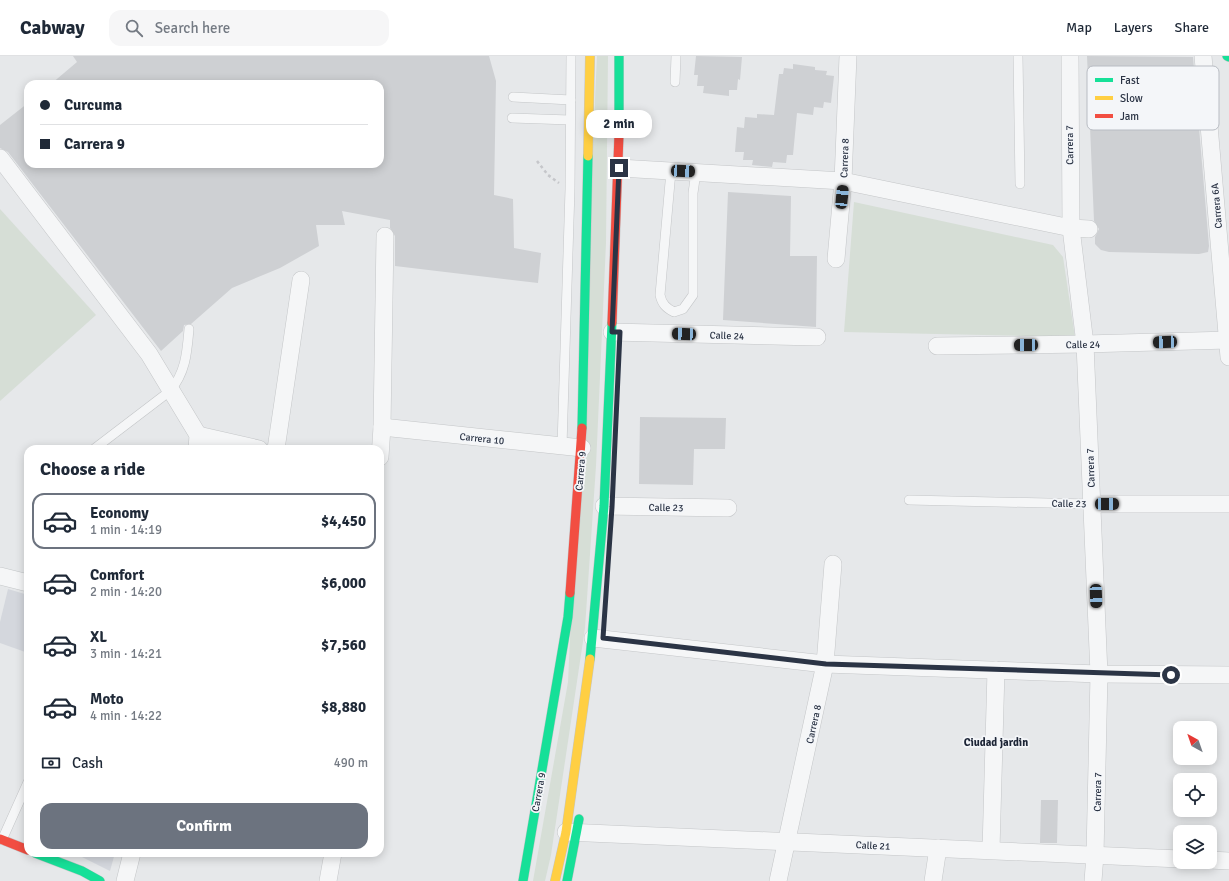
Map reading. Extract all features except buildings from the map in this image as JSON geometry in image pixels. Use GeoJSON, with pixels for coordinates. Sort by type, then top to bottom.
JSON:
{"type":"FeatureCollection","features":[{"type":"Feature","properties":{"kind":"main road","name":"Carrera 9"},"geometry":{"type":"LineString","coordinates":[[523,881],[568,616],[582,448],[590,56]]}},
{"type":"Feature","properties":{"kind":"main road"},"geometry":{"type":"LineString","coordinates":[[619,56],[623,168]]}},
{"type":"Feature","properties":{"kind":"main road"},"geometry":{"type":"LineString","coordinates":[[567,881],[572,832],[600,638],[608,506],[623,168],[629,88]]}},
{"type":"Feature","properties":{"kind":"main road"},"geometry":{"type":"LineString","coordinates":[[607,576],[608,506]]}},
{"type":"Feature","properties":{"kind":"main road"},"geometry":{"type":"LineString","coordinates":[[555,881],[580,809]]}},
{"type":"Feature","properties":{"kind":"main road"},"geometry":{"type":"LineString","coordinates":[[1,839],[24,848]]}},
{"type":"Feature","properties":{"kind":"main road"},"geometry":{"type":"LineString","coordinates":[[44,857],[80,876],[100,881]]}},
{"type":"Feature","properties":{"kind":"street","name":"Carrera 8"},"geometry":{"type":"LineString","coordinates":[[836,259],[843,181],[848,56]]}},
{"type":"Feature","properties":{"kind":"street","name":"Carrera 7"},"geometry":{"type":"LineString","coordinates":[[1070,56],[1070,228],[1085,344],[1099,674],[1096,855],[1093,881]]}},
{"type":"Feature","properties":{"kind":"street","name":"Carrera 6A"},"geometry":{"type":"LineString","coordinates":[[1203,56],[1204,66]]}},
{"type":"Feature","properties":{"kind":"street","name":"Carrera 6A"},"geometry":{"type":"LineString","coordinates":[[1210,130],[1229,340],[1229,357]]}},
{"type":"Feature","properties":{"kind":"street"},"geometry":{"type":"LineString","coordinates":[[0,158],[113,299],[149,354],[197,442],[224,445]]}},
{"type":"Feature","properties":{"kind":"street"},"geometry":{"type":"LineString","coordinates":[[623,168],[843,181],[1070,228],[1089,229]]}},
{"type":"Feature","properties":{"kind":"street"},"geometry":{"type":"LineString","coordinates":[[381,445],[385,236]]}},
{"type":"Feature","properties":{"kind":"street"},"geometry":{"type":"LineString","coordinates":[[277,445],[301,280]]}},
{"type":"Feature","properties":{"kind":"street","name":"Calle 24"},"geometry":{"type":"LineString","coordinates":[[616,332],[817,337]]}},
{"type":"Feature","properties":{"kind":"street","name":"Calle 24"},"geometry":{"type":"LineString","coordinates":[[937,346],[1229,340]]}},
{"type":"Feature","properties":{"kind":"street","name":"Carrera 10"},"geometry":{"type":"LineString","coordinates":[[382,427],[582,448]]}},
{"type":"Feature","properties":{"kind":"street","name":"Calle 23"},"geometry":{"type":"LineString","coordinates":[[1091,504],[1229,504]]}},
{"type":"Feature","properties":{"kind":"street","name":"Calle 23"},"geometry":{"type":"LineString","coordinates":[[608,506],[728,508]]}},
{"type":"Feature","properties":{"kind":"street","name":"Carrera 8"},"geometry":{"type":"LineString","coordinates":[[778,881],[788,842],[826,664],[833,564]]}},
{"type":"Feature","properties":{"kind":"street"},"geometry":{"type":"LineString","coordinates":[[0,576],[24,582]]}},
{"type":"Feature","properties":{"kind":"street"},"geometry":{"type":"LineString","coordinates":[[600,638],[826,664],[1099,674],[1229,676]]}},
{"type":"Feature","properties":{"kind":"street"},"geometry":{"type":"LineString","coordinates":[[991,850],[996,670]]}},
{"type":"Feature","properties":{"kind":"street","name":"Calle 21"},"geometry":{"type":"LineString","coordinates":[[572,832],[1173,859]]}},
{"type":"Feature","properties":{"kind":"street"},"geometry":{"type":"LineString","coordinates":[[933,881],[938,848]]}},
{"type":"Feature","properties":{"kind":"street"},"geometry":{"type":"LineString","coordinates":[[125,881],[131,857]]}},
{"type":"Feature","properties":{"kind":"street"},"geometry":{"type":"LineString","coordinates":[[328,881],[332,857]]}},
{"type":"Feature","properties":{"kind":"street"},"geometry":{"type":"LineString","coordinates":[[1217,860],[1229,861]]}},
{"type":"Feature","properties":{"kind":"lane"},"geometry":{"type":"LineString","coordinates":[[562,446],[570,189],[571,56]]}},
{"type":"Feature","properties":{"kind":"lane"},"geometry":{"type":"LineString","coordinates":[[675,82],[676,56]]}},
{"type":"Feature","properties":{"kind":"lane"},"geometry":{"type":"LineString","coordinates":[[1018,56],[1020,184]]}},
{"type":"Feature","properties":{"kind":"lane"},"geometry":{"type":"LineString","coordinates":[[513,97],[570,100]]}},
{"type":"Feature","properties":{"kind":"lane"},"geometry":{"type":"LineString","coordinates":[[512,118],[570,120]]}},
{"type":"Feature","properties":{"kind":"lane"},"geometry":{"type":"LineString","coordinates":[[671,171],[660,295],[662,302],[667,308],[674,312],[683,309],[693,295],[694,193],[696,172]]}},
{"type":"Feature","properties":{"kind":"lane"},"geometry":{"type":"LineString","coordinates":[[99,445],[170,391],[179,380],[185,366],[189,328]]}},
{"type":"Feature","properties":{"kind":"lane","name":"Calle 23"},"geometry":{"type":"LineString","coordinates":[[909,500],[1091,504]]}},
{"type":"Feature","properties":{"kind":"lane"},"geometry":{"type":"LineString","coordinates":[[1,839],[24,790]]}},
{"type":"Feature","properties":{"kind":"path"},"geometry":{"type":"LineString","coordinates":[[537,161],[548,175],[570,189]]}},
{"type":"Feature","properties":{"kind":"shaded area"},"geometry":{"type":"Polygon","coordinates":[[[597,56],[608,56],[606,243],[596,466],[585,628],[551,855],[545,881],[533,881],[568,682],[597,56]]]}},
{"type":"Feature","properties":{"kind":"shaded area"},"geometry":{"type":"Polygon","coordinates":[[[854,202],[1053,245],[1063,257],[1075,337],[844,332],[854,202]]]}},
{"type":"Feature","properties":{"kind":"shaded area"},"geometry":{"type":"Polygon","coordinates":[[[0,209],[96,315],[0,401],[0,209]]]}},
{"type":"Feature","properties":{"kind":"shaded area"},"geometry":{"type":"Polygon","coordinates":[[[8,589],[24,594],[24,652],[0,643],[0,622],[8,589]]]}},
{"type":"Feature","properties":{"kind":"shaded area"},"geometry":{"type":"Polygon","coordinates":[[[82,857],[114,857],[110,871],[82,857]]]}},
{"type":"Feature","properties":{"kind":"traffic: fast"},"geometry":{"type":"LineString","coordinates":[[619,56],[619,134]]}},
{"type":"Feature","properties":{"kind":"traffic: fast"},"geometry":{"type":"LineString","coordinates":[[582,428],[588,156]]}},
{"type":"Feature","properties":{"kind":"traffic: fast"},"geometry":{"type":"LineString","coordinates":[[590,659],[604,506],[612,323]]}},
{"type":"Feature","properties":{"kind":"traffic: fast"},"geometry":{"type":"LineString","coordinates":[[523,881],[568,617],[570,593]]}},
{"type":"Feature","properties":{"kind":"traffic: fast"},"geometry":{"type":"LineString","coordinates":[[567,881],[579,819]]}},
{"type":"Feature","properties":{"kind":"traffic: fast"},"geometry":{"type":"LineString","coordinates":[[45,857],[82,871],[100,881]]}},
{"type":"Feature","properties":{"kind":"traffic: slow"},"geometry":{"type":"LineString","coordinates":[[588,156],[590,56]]}},
{"type":"Feature","properties":{"kind":"traffic: slow"},"geometry":{"type":"LineString","coordinates":[[555,881],[566,832],[590,659]]}},
{"type":"Feature","properties":{"kind":"traffic: jam"},"geometry":{"type":"LineString","coordinates":[[612,323],[619,134]]}},
{"type":"Feature","properties":{"kind":"traffic: jam"},"geometry":{"type":"LineString","coordinates":[[570,593],[582,428]]}},
{"type":"Feature","properties":{"kind":"traffic: jam"},"geometry":{"type":"LineString","coordinates":[[0,839],[24,848]]}},
{"type":"Feature","properties":{"kind":"district","name":"Ciudad jardin"},"geometry":{"type":"Point","coordinates":[996,742]}},
{"type":"Feature","properties":{"kind":"route"},"geometry":{"type":"LineString","coordinates":[[619,168],[612,332],[620,332],[612,507],[603,638],[826,664],[1099,674],[1171,675]]}}]}
